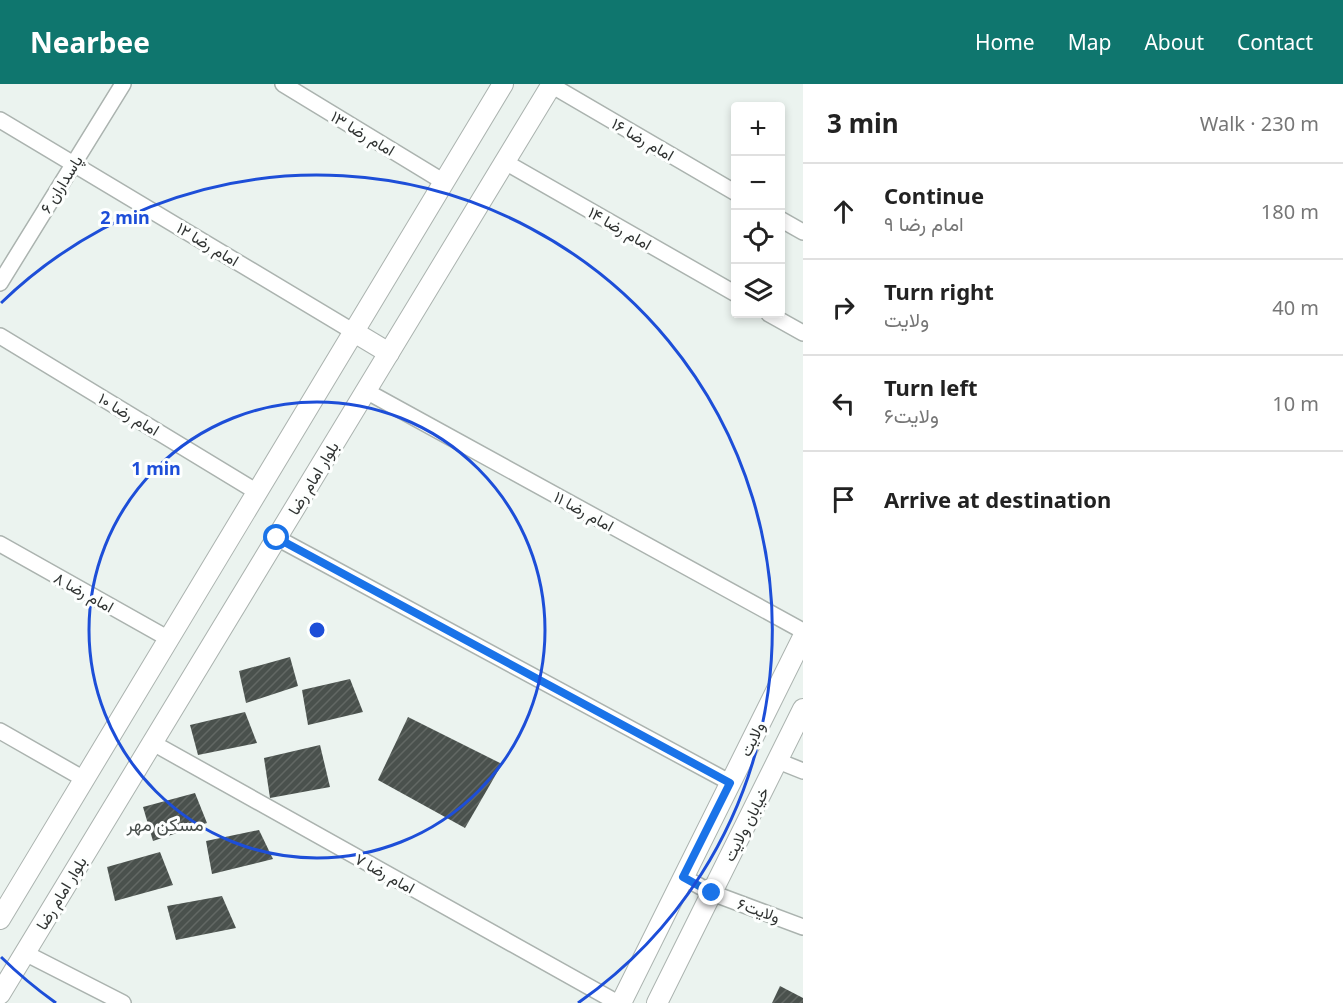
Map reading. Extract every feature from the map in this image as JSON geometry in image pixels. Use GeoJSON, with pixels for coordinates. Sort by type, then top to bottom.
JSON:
{"type":"FeatureCollection","features":[{"type":"Feature","properties":{"kind":"street","name":"پاسداران ۶"},"geometry":{"type":"LineString","coordinates":[[0,284],[123,84]]}},
{"type":"Feature","properties":{"kind":"street","name":"امام رضا ۱۳"},"geometry":{"type":"LineString","coordinates":[[283,84],[444,182]]}},
{"type":"Feature","properties":{"kind":"street"},"geometry":{"type":"LineString","coordinates":[[1,916],[503,84]]}},
{"type":"Feature","properties":{"kind":"street","name":"بلوار امام رضا"},"geometry":{"type":"LineString","coordinates":[[0,994],[551,85]]}},
{"type":"Feature","properties":{"kind":"street","name":"امام رضا ۱۶"},"geometry":{"type":"LineString","coordinates":[[551,85],[731,191]]}},
{"type":"Feature","properties":{"kind":"street","name":"امام رضا ۱۲"},"geometry":{"type":"LineString","coordinates":[[0,120],[354,332]]}},
{"type":"Feature","properties":{"kind":"street","name":"امام رضا ۱۴"},"geometry":{"type":"LineString","coordinates":[[505,162],[731,292]]}},
{"type":"Feature","properties":{"kind":"street"},"geometry":{"type":"LineString","coordinates":[[785,222],[803,232]]}},
{"type":"Feature","properties":{"kind":"street"},"geometry":{"type":"LineString","coordinates":[[776,318],[803,333]]}},
{"type":"Feature","properties":{"kind":"street"},"geometry":{"type":"LineString","coordinates":[[354,332],[389,353]]}},
{"type":"Feature","properties":{"kind":"street","name":"امام رضا ۱۰"},"geometry":{"type":"LineString","coordinates":[[0,336],[258,492]]}},
{"type":"Feature","properties":{"kind":"street","name":"امام رضا ۱۱"},"geometry":{"type":"LineString","coordinates":[[366,391],[803,632]]}},
{"type":"Feature","properties":{"kind":"street"},"geometry":{"type":"LineString","coordinates":[[277,538],[730,783]]}},
{"type":"Feature","properties":{"kind":"street","name":"امام رضا ۸"},"geometry":{"type":"LineString","coordinates":[[0,544],[169,639]]}},
{"type":"Feature","properties":{"kind":"street","name":"ولایت"},"geometry":{"type":"LineString","coordinates":[[619,1003],[803,637]]}},
{"type":"Feature","properties":{"kind":"street","name":"خیابان ولایت"},"geometry":{"type":"LineString","coordinates":[[657,1003],[803,709]]}},
{"type":"Feature","properties":{"kind":"street"},"geometry":{"type":"LineString","coordinates":[[0,731],[84,779]]}},
{"type":"Feature","properties":{"kind":"street","name":"امام رضا ۷"},"geometry":{"type":"LineString","coordinates":[[153,743],[619,1003]]}},
{"type":"Feature","properties":{"kind":"street"},"geometry":{"type":"LineString","coordinates":[[778,761],[803,771]]}},
{"type":"Feature","properties":{"kind":"street","name":"ولایت۶"},"geometry":{"type":"LineString","coordinates":[[683,877],[712,893],[803,927]]}},
{"type":"Feature","properties":{"kind":"street"},"geometry":{"type":"LineString","coordinates":[[25,953],[123,1003]]}},
{"type":"Feature","properties":{"kind":"building"},"geometry":{"type":"Polygon","coordinates":[[[290,657],[298,686],[246,703],[239,671],[290,657]]]}},
{"type":"Feature","properties":{"kind":"building"},"geometry":{"type":"Polygon","coordinates":[[[350,679],[363,712],[308,725],[302,690],[350,679]]]}},
{"type":"Feature","properties":{"kind":"building"},"geometry":{"type":"Polygon","coordinates":[[[245,712],[257,743],[198,755],[190,725],[245,712]]]}},
{"type":"Feature","properties":{"kind":"building"},"geometry":{"type":"Polygon","coordinates":[[[408,717],[502,764],[465,828],[378,780],[408,717]]]}},
{"type":"Feature","properties":{"kind":"building"},"geometry":{"type":"Polygon","coordinates":[[[320,745],[330,787],[270,798],[264,758],[320,745]]]}},
{"type":"Feature","properties":{"kind":"building"},"geometry":{"type":"Polygon","coordinates":[[[195,793],[207,823],[153,841],[143,807],[195,793]]]}},
{"type":"Feature","properties":{"kind":"building"},"geometry":{"type":"Polygon","coordinates":[[[259,830],[273,859],[212,874],[206,841],[259,830]]]}},
{"type":"Feature","properties":{"kind":"building"},"geometry":{"type":"Polygon","coordinates":[[[160,852],[173,885],[115,901],[107,867],[160,852]]]}},
{"type":"Feature","properties":{"kind":"building"},"geometry":{"type":"Polygon","coordinates":[[[222,896],[236,928],[176,940],[167,906],[222,896]]]}},
{"type":"Feature","properties":{"kind":"building"},"geometry":{"type":"Polygon","coordinates":[[[780,986],[803,998],[803,1003],[772,1003],[780,986]]]}},
{"type":"Feature","properties":{"kind":"district","name":"مسکن مهر"},"geometry":{"type":"Point","coordinates":[165,824]}},
{"type":"Feature","properties":{"kind":"route"},"geometry":{"type":"LineString","coordinates":[[277,538],[730,783],[683,877],[712,893]]}}]}
